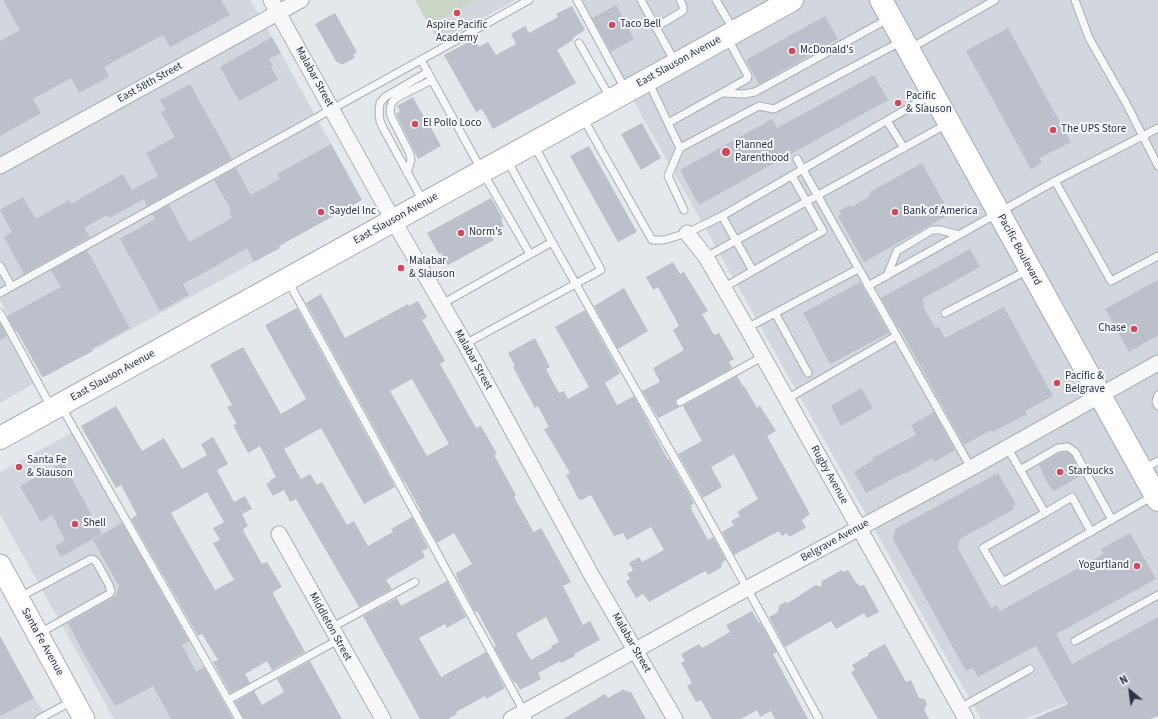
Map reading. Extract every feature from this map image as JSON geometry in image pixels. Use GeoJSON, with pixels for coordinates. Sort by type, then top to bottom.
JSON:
{"type":"FeatureCollection","features":[{"type":"Feature","properties":{"kind":"main road","name":"East Slauson Avenue"},"geometry":{"type":"LineString","coordinates":[[0,438],[730,34],[767,9],[792,0]]}},
{"type":"Feature","properties":{"kind":"main road","name":"Pacific Boulevard"},"geometry":{"type":"LineString","coordinates":[[886,8],[1100,395],[1150,466],[1157,498]]}},
{"type":"Feature","properties":{"kind":"main road","name":"Santa Fe Avenue"},"geometry":{"type":"LineString","coordinates":[[1,569],[84,719]]}},
{"type":"Feature","properties":{"kind":"street","name":"East 58th Street"},"geometry":{"type":"LineString","coordinates":[[0,166],[275,6],[301,0]]}},
{"type":"Feature","properties":{"kind":"street","name":"Malabar Street"},"geometry":{"type":"LineString","coordinates":[[275,6],[393,220],[442,304],[675,719]]}},
{"type":"Feature","properties":{"kind":"street","name":"Rugby Avenue"},"geometry":{"type":"LineString","coordinates":[[688,233],[706,257],[747,328],[963,714]]}},
{"type":"Feature","properties":{"kind":"street","name":"Belgrave Avenue"},"geometry":{"type":"LineString","coordinates":[[511,719],[526,715],[635,650],[971,468],[1158,363]]}},
{"type":"Feature","properties":{"kind":"street","name":"Middleton Street"},"geometry":{"type":"LineString","coordinates":[[279,534],[383,719]]}},
{"type":"Feature","properties":{"kind":"lane"},"geometry":{"type":"LineString","coordinates":[[0,293],[529,0]]}},
{"type":"Feature","properties":{"kind":"lane"},"geometry":{"type":"LineString","coordinates":[[577,0],[619,96]]}},
{"type":"Feature","properties":{"kind":"lane"},"geometry":{"type":"LineString","coordinates":[[641,0],[676,64]]}},
{"type":"Feature","properties":{"kind":"lane"},"geometry":{"type":"LineString","coordinates":[[656,27],[684,11],[680,0]]}},
{"type":"Feature","properties":{"kind":"lane"},"geometry":{"type":"LineString","coordinates":[[668,123],[747,79],[748,76],[716,0]]}},
{"type":"Feature","properties":{"kind":"lane"},"geometry":{"type":"LineString","coordinates":[[684,210],[668,176],[680,148],[759,106],[774,109],[995,0]]}},
{"type":"Feature","properties":{"kind":"lane"},"geometry":{"type":"LineString","coordinates":[[1075,0],[1089,38],[1144,136],[1158,166]]}},
{"type":"Feature","properties":{"kind":"lane"},"geometry":{"type":"LineString","coordinates":[[723,93],[744,94],[755,92],[886,8]]}},
{"type":"Feature","properties":{"kind":"lane"},"geometry":{"type":"LineString","coordinates":[[579,43],[619,96]]}},
{"type":"Feature","properties":{"kind":"lane"},"geometry":{"type":"LineString","coordinates":[[421,60],[530,254]]}},
{"type":"Feature","properties":{"kind":"lane"},"geometry":{"type":"LineString","coordinates":[[424,203],[383,128],[380,121],[379,112],[380,103],[385,97],[428,72]]}},
{"type":"Feature","properties":{"kind":"lane"},"geometry":{"type":"LineString","coordinates":[[407,173],[411,160],[410,154],[391,116],[391,105],[392,102],[398,97],[432,80]]}},
{"type":"Feature","properties":{"kind":"lane"},"geometry":{"type":"LineString","coordinates":[[647,80],[680,148]]}},
{"type":"Feature","properties":{"kind":"lane"},"geometry":{"type":"LineString","coordinates":[[582,116],[652,240],[664,240],[688,233],[722,216],[933,94]]}},
{"type":"Feature","properties":{"kind":"lane"},"geometry":{"type":"LineString","coordinates":[[887,121],[904,148]]}},
{"type":"Feature","properties":{"kind":"lane"},"geometry":{"type":"LineString","coordinates":[[706,257],[949,123]]}},
{"type":"Feature","properties":{"kind":"lane"},"geometry":{"type":"LineString","coordinates":[[868,286],[1056,181],[1158,128]]}},
{"type":"Feature","properties":{"kind":"lane"},"geometry":{"type":"LineString","coordinates":[[464,344],[601,270],[533,143]]}},
{"type":"Feature","properties":{"kind":"lane"},"geometry":{"type":"LineString","coordinates":[[506,158],[705,512],[746,589],[819,719]]}},
{"type":"Feature","properties":{"kind":"lane"},"geometry":{"type":"LineString","coordinates":[[797,159],[971,468]]}},
{"type":"Feature","properties":{"kind":"lane"},"geometry":{"type":"LineString","coordinates":[[723,288],[824,231],[792,176]]}},
{"type":"Feature","properties":{"kind":"lane"},"geometry":{"type":"LineString","coordinates":[[1056,181],[1110,281],[1158,256]]}},
{"type":"Feature","properties":{"kind":"lane"},"geometry":{"type":"LineString","coordinates":[[722,216],[753,271]]}},
{"type":"Feature","properties":{"kind":"lane"},"geometry":{"type":"LineString","coordinates":[[887,276],[897,251],[932,230],[940,230],[959,235]]}},
{"type":"Feature","properties":{"kind":"lane"},"geometry":{"type":"LineString","coordinates":[[442,304],[552,242]]}},
{"type":"Feature","properties":{"kind":"lane"},"geometry":{"type":"LineString","coordinates":[[0,266],[11,286]]}},
{"type":"Feature","properties":{"kind":"lane"},"geometry":{"type":"LineString","coordinates":[[747,328],[858,269]]}},
{"type":"Feature","properties":{"kind":"lane"},"geometry":{"type":"LineString","coordinates":[[945,313],[1030,269]]}},
{"type":"Feature","properties":{"kind":"lane"},"geometry":{"type":"LineString","coordinates":[[287,279],[526,715]]}},
{"type":"Feature","properties":{"kind":"lane"},"geometry":{"type":"LineString","coordinates":[[0,313],[238,719]]}},
{"type":"Feature","properties":{"kind":"lane"},"geometry":{"type":"LineString","coordinates":[[775,313],[808,373]]}},
{"type":"Feature","properties":{"kind":"lane"},"geometry":{"type":"LineString","coordinates":[[787,399],[896,336]]}},
{"type":"Feature","properties":{"kind":"lane"},"geometry":{"type":"LineString","coordinates":[[680,402],[762,357]]}},
{"type":"Feature","properties":{"kind":"lane"},"geometry":{"type":"LineString","coordinates":[[1158,395],[1156,402],[1158,406]]}},
{"type":"Feature","properties":{"kind":"lane"},"geometry":{"type":"LineString","coordinates":[[1007,447],[1045,513]]}},
{"type":"Feature","properties":{"kind":"lane"},"geometry":{"type":"LineString","coordinates":[[1020,470],[1058,448],[1068,447],[1075,452],[1112,520]]}},
{"type":"Feature","properties":{"kind":"lane"},"geometry":{"type":"LineString","coordinates":[[1091,532],[1072,497],[983,548],[1003,582],[1091,532],[1112,520],[1157,498]]}},
{"type":"Feature","properties":{"kind":"lane"},"geometry":{"type":"LineString","coordinates":[[18,598],[91,560],[94,560],[103,574],[110,588],[109,594],[38,634]]}},
{"type":"Feature","properties":{"kind":"lane"},"geometry":{"type":"LineString","coordinates":[[228,700],[415,582]]}},
{"type":"Feature","properties":{"kind":"lane"},"geometry":{"type":"LineString","coordinates":[[1075,641],[1158,595]]}},
{"type":"Feature","properties":{"kind":"lane"},"geometry":{"type":"LineString","coordinates":[[963,714],[1030,669]]}},
{"type":"Feature","properties":{"kind":"lane"},"geometry":{"type":"LineString","coordinates":[[39,719],[74,700]]}},
{"type":"Feature","properties":{"kind":"shaded area"},"geometry":{"type":"Polygon","coordinates":[[[0,0],[250,0],[362,200],[279,246],[280,248],[42,378],[0,300],[0,0]]]}},
{"type":"Feature","properties":{"kind":"shaded area","name":"Aspire Pacific Academy"},"geometry":{"type":"Polygon","coordinates":[[[415,0],[515,0],[439,43],[415,0]]]}},
{"type":"Feature","properties":{"kind":"shaded area"},"geometry":{"type":"Polygon","coordinates":[[[577,0],[1158,0],[1158,668],[1024,719],[981,719],[577,0]]]}},
{"type":"Feature","properties":{"kind":"shaded area"},"geometry":{"type":"Polygon","coordinates":[[[0,323],[33,384],[0,403],[0,323]]]}},
{"type":"Feature","properties":{"kind":"shaded area"},"geometry":{"type":"Polygon","coordinates":[[[73,432],[232,719],[114,719],[0,514],[0,472],[73,432]]]}},
{"type":"Feature","properties":{"kind":"shaded area"},"geometry":{"type":"Polygon","coordinates":[[[0,636],[34,698],[49,719],[0,719],[0,636]]]}},
{"type":"Feature","properties":{"kind":"green space"},"geometry":{"type":"Polygon","coordinates":[[[415,0],[475,0],[429,25],[415,0]]]}},
{"type":"Feature","properties":{"kind":"building"},"geometry":{"type":"Polygon","coordinates":[[[3,0],[221,0],[230,15],[170,47],[163,35],[104,67],[109,77],[79,93],[71,78],[33,99],[41,113],[0,136],[0,41],[20,30],[3,0]]]}},
{"type":"Feature","properties":{"kind":"building","name":"Taco Bell"},"geometry":{"type":"Polygon","coordinates":[[[616,5],[634,39],[611,52],[592,18],[616,5]]]}},
{"type":"Feature","properties":{"kind":"building"},"geometry":{"type":"Polygon","coordinates":[[[572,6],[585,30],[557,50],[576,83],[493,129],[482,109],[476,112],[444,55],[474,39],[479,47],[488,42],[496,55],[516,44],[511,34],[525,26],[529,33],[558,17],[556,14],[572,6]]]}},
{"type":"Feature","properties":{"kind":"building"},"geometry":{"type":"Polygon","coordinates":[[[335,13],[357,52],[353,55],[355,58],[341,65],[339,62],[337,63],[315,24],[335,13]]]}},
{"type":"Feature","properties":{"kind":"building","name":"McDonald's"},"geometry":{"type":"Polygon","coordinates":[[[825,16],[838,39],[759,84],[746,60],[825,16]]]}},
{"type":"Feature","properties":{"kind":"building"},"geometry":{"type":"Polygon","coordinates":[[[1008,28],[1071,142],[1039,158],[1042,163],[1031,169],[966,51],[1008,28]]]}},
{"type":"Feature","properties":{"kind":"building"},"geometry":{"type":"Polygon","coordinates":[[[272,37],[281,53],[269,59],[273,66],[271,67],[278,80],[239,101],[220,67],[272,37]]]}},
{"type":"Feature","properties":{"kind":"building"},"geometry":{"type":"Polygon","coordinates":[[[874,75],[888,100],[699,205],[680,170],[772,119],[777,128],[874,75]]]}},
{"type":"Feature","properties":{"kind":"building"},"geometry":{"type":"Polygon","coordinates":[[[190,84],[232,159],[147,206],[144,199],[109,218],[107,215],[84,228],[90,237],[24,274],[4,237],[12,232],[0,210],[23,197],[36,219],[69,200],[71,204],[123,174],[132,190],[158,176],[146,153],[175,137],[161,112],[166,110],[160,100],[190,84]]]}},
{"type":"Feature","properties":{"kind":"building","name":"El Pollo Loco"},"geometry":{"type":"Polygon","coordinates":[[[413,97],[441,146],[418,159],[396,114],[400,111],[397,106],[413,97]]]}},
{"type":"Feature","properties":{"kind":"building"},"geometry":{"type":"Polygon","coordinates":[[[642,123],[661,158],[641,170],[621,134],[642,123]]]}},
{"type":"Feature","properties":{"kind":"building"},"geometry":{"type":"Polygon","coordinates":[[[331,144],[362,200],[279,246],[280,248],[254,262],[247,248],[183,284],[189,295],[160,311],[120,239],[155,219],[152,214],[169,205],[189,242],[232,218],[229,211],[231,210],[214,180],[236,168],[251,195],[280,179],[277,174],[331,144]]]}},
{"type":"Feature","properties":{"kind":"building"},"geometry":{"type":"Polygon","coordinates":[[[589,146],[637,232],[618,242],[570,156],[589,146]]]}},
{"type":"Feature","properties":{"kind":"building","name":"Bank of America"},"geometry":{"type":"Polygon","coordinates":[[[922,163],[950,214],[864,262],[838,216],[841,214],[839,211],[850,205],[851,207],[869,197],[870,192],[922,163]]]}},
{"type":"Feature","properties":{"kind":"building","name":"Norm's"},"geometry":{"type":"Polygon","coordinates":[[[491,198],[503,219],[501,220],[504,226],[493,232],[495,236],[492,237],[494,240],[448,265],[441,253],[439,254],[427,233],[491,198]]]}},
{"type":"Feature","properties":{"kind":"building"},"geometry":{"type":"Polygon","coordinates":[[[970,249],[980,267],[922,299],[925,305],[923,306],[935,328],[939,327],[945,338],[1004,307],[1053,396],[1025,411],[1027,414],[992,432],[991,430],[964,445],[899,327],[898,328],[881,298],[970,249]]]}},
{"type":"Feature","properties":{"kind":"building"},"geometry":{"type":"Polygon","coordinates":[[[87,250],[130,328],[92,349],[93,351],[43,377],[7,316],[61,287],[51,270],[87,250]]]}},
{"type":"Feature","properties":{"kind":"building"},"geometry":{"type":"Polygon","coordinates":[[[673,262],[680,274],[684,272],[708,311],[702,314],[714,335],[719,333],[734,359],[729,362],[732,368],[678,398],[675,404],[680,407],[658,418],[642,391],[660,382],[653,368],[684,350],[673,330],[679,326],[658,287],[653,290],[646,277],[673,262]]]}},
{"type":"Feature","properties":{"kind":"building"},"geometry":{"type":"Polygon","coordinates":[[[1158,280],[1158,335],[1129,352],[1105,309],[1158,280]]]}},
{"type":"Feature","properties":{"kind":"building"},"geometry":{"type":"Polygon","coordinates":[[[860,282],[889,333],[830,364],[803,313],[860,282]]]}},
{"type":"Feature","properties":{"kind":"building"},"geometry":{"type":"Polygon","coordinates":[[[624,288],[648,331],[618,349],[594,306],[624,288]]]}},
{"type":"Feature","properties":{"kind":"building"},"geometry":{"type":"Polygon","coordinates":[[[321,294],[345,338],[408,304],[409,306],[418,301],[427,317],[422,320],[445,361],[440,364],[476,428],[481,426],[497,454],[494,455],[516,495],[514,497],[533,531],[534,532],[541,528],[571,582],[563,586],[583,625],[590,621],[600,640],[574,654],[575,656],[561,663],[560,661],[538,673],[541,679],[520,690],[516,682],[514,683],[494,647],[496,646],[477,611],[475,612],[456,576],[456,573],[472,564],[454,533],[437,543],[420,512],[421,511],[306,303],[321,294]],[[412,379],[390,391],[427,456],[449,444],[412,379]],[[546,617],[516,634],[531,660],[552,648],[551,646],[559,642],[546,617]]]}},
{"type":"Feature","properties":{"kind":"building"},"geometry":{"type":"Polygon","coordinates":[[[297,308],[395,487],[364,504],[321,428],[284,449],[301,479],[310,474],[317,485],[322,482],[347,525],[354,521],[368,546],[393,532],[391,529],[412,517],[428,548],[422,551],[425,557],[386,580],[392,589],[359,607],[296,499],[290,502],[284,490],[273,496],[266,484],[276,477],[260,446],[248,453],[233,425],[237,424],[227,407],[232,405],[210,365],[243,347],[281,414],[306,399],[265,325],[297,308]]]}},
{"type":"Feature","properties":{"kind":"building"},"geometry":{"type":"Polygon","coordinates":[[[585,310],[620,373],[605,383],[617,405],[634,396],[668,460],[669,459],[694,503],[691,505],[691,509],[708,540],[713,537],[726,560],[722,562],[722,567],[708,575],[705,571],[649,602],[643,594],[636,598],[626,581],[630,579],[627,574],[633,570],[629,563],[639,557],[642,562],[664,550],[651,527],[627,540],[623,533],[614,536],[591,495],[579,500],[566,475],[570,473],[544,429],[549,427],[538,406],[535,408],[513,367],[515,366],[508,353],[535,338],[550,367],[546,369],[559,393],[564,391],[568,399],[589,387],[555,327],[585,310]]]}},
{"type":"Feature","properties":{"kind":"building"},"geometry":{"type":"Polygon","coordinates":[[[0,323],[7,336],[0,340],[0,323]]]}},
{"type":"Feature","properties":{"kind":"building"},"geometry":{"type":"Polygon","coordinates":[[[737,376],[757,408],[760,406],[776,431],[767,436],[810,514],[802,520],[806,528],[789,537],[787,533],[782,536],[779,531],[734,555],[722,532],[734,525],[731,521],[740,516],[737,512],[758,499],[734,454],[711,467],[722,487],[703,498],[678,454],[702,441],[683,406],[737,376]]]}},
{"type":"Feature","properties":{"kind":"building"},"geometry":{"type":"Polygon","coordinates":[[[861,388],[873,408],[841,426],[831,406],[861,388]]]}},
{"type":"Feature","properties":{"kind":"building"},"geometry":{"type":"Polygon","coordinates":[[[116,406],[142,451],[164,438],[182,469],[207,455],[201,444],[213,437],[228,464],[217,470],[234,502],[245,496],[252,509],[242,514],[248,526],[243,529],[244,532],[262,564],[267,562],[282,587],[273,592],[273,594],[305,652],[272,670],[267,661],[245,674],[250,683],[230,693],[213,662],[218,660],[202,634],[198,636],[131,519],[137,515],[121,485],[116,488],[81,426],[116,406]],[[207,492],[171,513],[215,590],[234,580],[213,543],[220,540],[213,528],[224,522],[207,492]]]}},
{"type":"Feature","properties":{"kind":"building"},"geometry":{"type":"Polygon","coordinates":[[[934,412],[955,450],[934,462],[932,458],[905,474],[904,473],[866,493],[854,472],[873,460],[872,458],[916,435],[911,425],[934,412]]]}},
{"type":"Feature","properties":{"kind":"building","name":"Starbucks"},"geometry":{"type":"Polygon","coordinates":[[[1067,452],[1071,455],[1080,471],[1077,473],[1079,477],[1054,491],[1049,486],[1039,465],[1060,453],[1067,452]]]}},
{"type":"Feature","properties":{"kind":"building"},"geometry":{"type":"Polygon","coordinates":[[[63,462],[102,534],[61,557],[55,546],[65,540],[52,515],[41,522],[20,486],[63,462]]]}},
{"type":"Feature","properties":{"kind":"building"},"geometry":{"type":"Polygon","coordinates":[[[998,473],[1016,505],[1013,506],[1014,509],[960,539],[958,548],[991,608],[997,605],[1000,611],[1104,554],[1101,549],[1130,533],[1156,579],[1056,634],[1072,664],[1158,617],[1158,716],[1150,719],[1033,719],[1068,704],[1036,646],[978,677],[973,668],[966,671],[893,539],[895,529],[998,473]]]}},
{"type":"Feature","properties":{"kind":"building"},"geometry":{"type":"Polygon","coordinates":[[[122,523],[189,641],[182,645],[196,672],[204,667],[233,719],[171,719],[153,686],[116,706],[87,659],[68,623],[116,596],[119,586],[93,540],[122,523]]]}},
{"type":"Feature","properties":{"kind":"building"},"geometry":{"type":"Polygon","coordinates":[[[842,570],[843,572],[848,570],[859,586],[864,585],[879,612],[867,618],[864,613],[836,629],[831,621],[785,647],[769,617],[778,612],[779,606],[785,602],[788,603],[816,585],[821,587],[822,581],[842,570]]]}},
{"type":"Feature","properties":{"kind":"building"},"geometry":{"type":"Polygon","coordinates":[[[447,581],[466,617],[447,628],[445,624],[419,638],[441,677],[486,652],[505,688],[486,699],[485,696],[456,712],[457,714],[448,719],[420,719],[363,616],[397,598],[401,606],[447,581]]]}},
{"type":"Feature","properties":{"kind":"building"},"geometry":{"type":"Polygon","coordinates":[[[752,611],[777,652],[773,654],[808,719],[775,719],[771,711],[760,717],[757,710],[741,719],[712,719],[701,700],[696,702],[687,686],[692,683],[681,663],[685,661],[681,654],[699,644],[702,648],[730,632],[726,625],[752,611]]]}},
{"type":"Feature","properties":{"kind":"building"},"geometry":{"type":"Polygon","coordinates":[[[0,636],[34,698],[0,716],[0,636]]]}},
{"type":"Feature","properties":{"kind":"building"},"geometry":{"type":"Polygon","coordinates":[[[885,644],[906,682],[911,680],[919,698],[925,699],[927,704],[924,710],[929,719],[878,719],[851,672],[855,670],[852,665],[869,655],[868,653],[885,644]]]}},
{"type":"Feature","properties":{"kind":"building"},"geometry":{"type":"Polygon","coordinates":[[[310,661],[342,719],[244,719],[235,702],[254,691],[262,705],[284,692],[277,679],[310,661]]]}},
{"type":"Feature","properties":{"kind":"building"},"geometry":{"type":"Polygon","coordinates":[[[624,689],[625,691],[631,692],[646,719],[563,719],[605,694],[608,698],[624,689]]]}},
{"type":"Feature","properties":{"kind":"place","name":"Aspire Pacific Academy"},"geometry":{"type":"Point","coordinates":[457,13]}},
{"type":"Feature","properties":{"kind":"place","name":"Taco Bell"},"geometry":{"type":"Point","coordinates":[612,25]}},
{"type":"Feature","properties":{"kind":"place","name":"McDonald's"},"geometry":{"type":"Point","coordinates":[792,51]}},
{"type":"Feature","properties":{"kind":"place","name":"Pacific & Slauson"},"geometry":{"type":"Point","coordinates":[898,103]}},
{"type":"Feature","properties":{"kind":"place","name":"El Pollo Loco"},"geometry":{"type":"Point","coordinates":[415,124]}},
{"type":"Feature","properties":{"kind":"place","name":"The UPS Store"},"geometry":{"type":"Point","coordinates":[1053,130]}},
{"type":"Feature","properties":{"kind":"place","name":"Planned Parenthood"},"geometry":{"type":"Point","coordinates":[726,152]}},
{"type":"Feature","properties":{"kind":"place","name":"Saydel Inc"},"geometry":{"type":"Point","coordinates":[321,212]}},
{"type":"Feature","properties":{"kind":"place","name":"Bank of America"},"geometry":{"type":"Point","coordinates":[895,212]}},
{"type":"Feature","properties":{"kind":"place","name":"Norm's"},"geometry":{"type":"Point","coordinates":[461,233]}},
{"type":"Feature","properties":{"kind":"place","name":"Malabar & Slauson"},"geometry":{"type":"Point","coordinates":[401,268]}},
{"type":"Feature","properties":{"kind":"place","name":"Chase"},"geometry":{"type":"Point","coordinates":[1134,329]}},
{"type":"Feature","properties":{"kind":"place","name":"Pacific & Belgrave"},"geometry":{"type":"Point","coordinates":[1057,383]}},
{"type":"Feature","properties":{"kind":"place","name":"Santa Fe & Slauson"},"geometry":{"type":"Point","coordinates":[19,467]}},
{"type":"Feature","properties":{"kind":"place","name":"Starbucks"},"geometry":{"type":"Point","coordinates":[1060,472]}},
{"type":"Feature","properties":{"kind":"place","name":"Shell"},"geometry":{"type":"Point","coordinates":[75,524]}},
{"type":"Feature","properties":{"kind":"place","name":"Yogurtland"},"geometry":{"type":"Point","coordinates":[1137,566]}}]}
